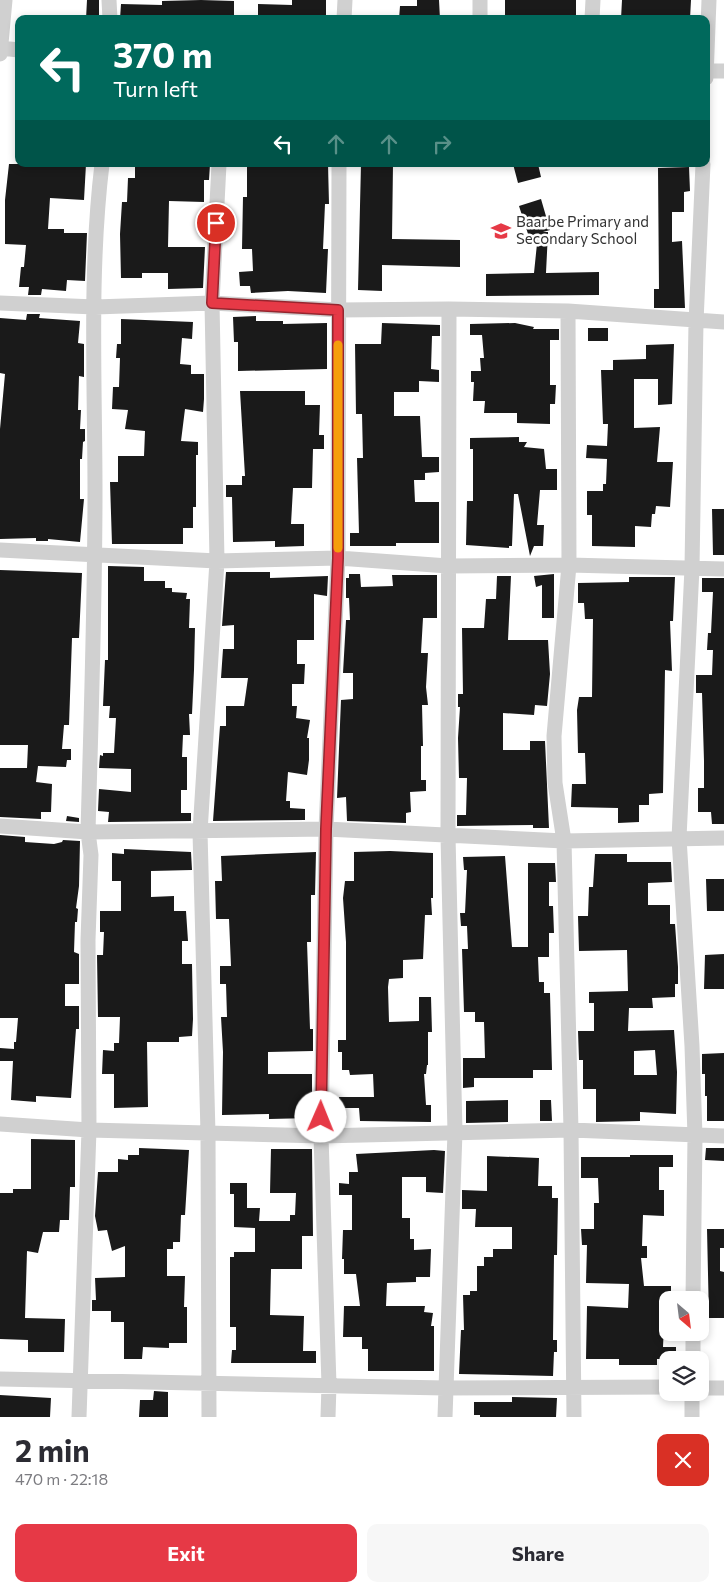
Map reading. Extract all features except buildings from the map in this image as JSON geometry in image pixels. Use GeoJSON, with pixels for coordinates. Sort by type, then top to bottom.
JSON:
{"type":"FeatureCollection","features":[{"type":"Feature","properties":{"kind":"street"},"geometry":{"type":"LineString","coordinates":[[0,54],[5,0]]}},
{"type":"Feature","properties":{"kind":"street"},"geometry":{"type":"LineString","coordinates":[[109,0],[110,15]]}},
{"type":"Feature","properties":{"kind":"street"},"geometry":{"type":"LineString","coordinates":[[344,15],[345,0]]}},
{"type":"Feature","properties":{"kind":"street"},"geometry":{"type":"LineString","coordinates":[[480,0],[480,15]]}},
{"type":"Feature","properties":{"kind":"street"},"geometry":{"type":"LineString","coordinates":[[592,15],[593,0]]}},
{"type":"Feature","properties":{"kind":"street"},"geometry":{"type":"LineString","coordinates":[[708,15],[709,0]]}},
{"type":"Feature","properties":{"kind":"street"},"geometry":{"type":"LineString","coordinates":[[0,48],[15,50]]}},
{"type":"Feature","properties":{"kind":"street"},"geometry":{"type":"LineString","coordinates":[[710,71],[724,71]]}},
{"type":"Feature","properties":{"kind":"street"},"geometry":{"type":"LineString","coordinates":[[80,1417],[89,1130],[88,940],[91,855],[88,832],[95,554],[95,307],[99,191],[102,167]]}},
{"type":"Feature","properties":{"kind":"street"},"geometry":{"type":"LineString","coordinates":[[209,1417],[208,1133],[200,832],[217,561],[212,303],[219,167]]}},
{"type":"Feature","properties":{"kind":"street"},"geometry":{"type":"LineString","coordinates":[[328,1417],[329,1385],[321,1136],[326,829],[338,558],[339,167]]}},
{"type":"Feature","properties":{"kind":"street"},"geometry":{"type":"LineString","coordinates":[[693,1291],[695,1136],[692,1046],[679,838],[692,568],[696,322],[703,167]]}},
{"type":"Feature","properties":{"kind":"street"},"geometry":{"type":"LineString","coordinates":[[0,303],[95,307],[212,303],[338,310],[449,309],[568,312],[696,322],[724,322]]}},
{"type":"Feature","properties":{"kind":"street"},"geometry":{"type":"LineString","coordinates":[[445,1417],[455,1132],[448,836],[449,309]]}},
{"type":"Feature","properties":{"kind":"street"},"geometry":{"type":"LineString","coordinates":[[568,312],[569,565],[554,736],[555,783],[564,841],[571,1130],[574,1417]]}},
{"type":"Feature","properties":{"kind":"street"},"geometry":{"type":"LineString","coordinates":[[0,550],[217,561],[338,558],[448,566],[569,565],[724,569]]}},
{"type":"Feature","properties":{"kind":"street"},"geometry":{"type":"LineString","coordinates":[[0,826],[88,832],[326,829],[564,841],[724,838]]}},
{"type":"Feature","properties":{"kind":"street"},"geometry":{"type":"LineString","coordinates":[[0,1124],[89,1130],[321,1136],[571,1130],[724,1136]]}},
{"type":"Feature","properties":{"kind":"street"},"geometry":{"type":"LineString","coordinates":[[0,1379],[210,1381],[446,1388],[659,1387]]}},
{"type":"Feature","properties":{"kind":"street"},"geometry":{"type":"LineString","coordinates":[[709,1388],[724,1388]]}},
{"type":"Feature","properties":{"kind":"street"},"geometry":{"type":"LineString","coordinates":[[692,1401],[692,1417]]}},
{"type":"Feature","properties":{"kind":"slow traffic"},"geometry":{"type":"LineString","coordinates":[[338,345],[338,548]]}},
{"type":"Feature","properties":{"kind":"place","name":"Baarbe Primary and Secondary School"},"geometry":{"type":"Point","coordinates":[501,231]}},
{"type":"Feature","properties":{"kind":"route"},"geometry":{"type":"LineString","coordinates":[[216,223],[212,303],[338,310],[338,558],[326,829],[321,1117]]}}]}
